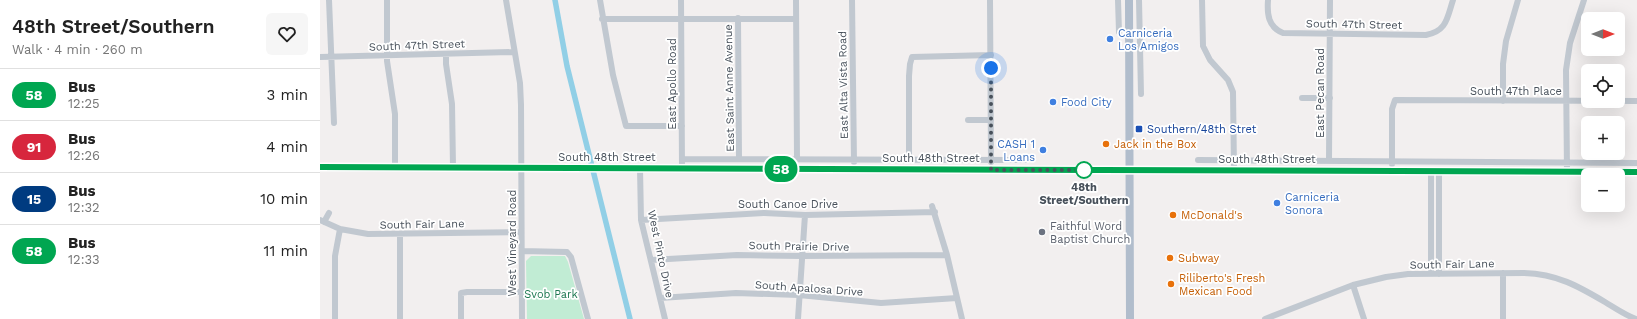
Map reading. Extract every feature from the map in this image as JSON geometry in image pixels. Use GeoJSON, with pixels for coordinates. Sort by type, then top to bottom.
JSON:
{"type":"FeatureCollection","features":[{"type":"Feature","properties":{"kind":"main road"},"geometry":{"type":"LineString","coordinates":[[1129,0],[1130,319]]}},
{"type":"Feature","properties":{"kind":"main road","name":"South 48th Street"},"geometry":{"type":"LineString","coordinates":[[320,167],[1637,172]]}},
{"type":"Feature","properties":{"kind":"street"},"geometry":{"type":"LineString","coordinates":[[329,0],[334,123]]}},
{"type":"Feature","properties":{"kind":"street"},"geometry":{"type":"LineString","coordinates":[[387,0],[387,55],[395,114],[395,167]]}},
{"type":"Feature","properties":{"kind":"street","name":"West Vineyard Road"},"geometry":{"type":"LineString","coordinates":[[506,0],[521,93],[522,319]]}},
{"type":"Feature","properties":{"kind":"street"},"geometry":{"type":"LineString","coordinates":[[600,0],[602,19],[613,75],[626,126],[682,126]]}},
{"type":"Feature","properties":{"kind":"street","name":"East Apollo Road"},"geometry":{"type":"LineString","coordinates":[[681,0],[682,168]]}},
{"type":"Feature","properties":{"kind":"street"},"geometry":{"type":"LineString","coordinates":[[796,0],[797,159]]}},
{"type":"Feature","properties":{"kind":"street","name":"East Alta Vista Road"},"geometry":{"type":"LineString","coordinates":[[852,0],[854,169]]}},
{"type":"Feature","properties":{"kind":"street"},"geometry":{"type":"LineString","coordinates":[[990,0],[991,170]]}},
{"type":"Feature","properties":{"kind":"street"},"geometry":{"type":"LineString","coordinates":[[1118,0],[1119,32]]}},
{"type":"Feature","properties":{"kind":"street"},"geometry":{"type":"LineString","coordinates":[[1140,0],[1141,94]]}},
{"type":"Feature","properties":{"kind":"street"},"geometry":{"type":"LineString","coordinates":[[1202,0],[1203,46],[1210,60],[1228,80],[1233,92],[1234,170]]}},
{"type":"Feature","properties":{"kind":"street","name":"South 47th Street"},"geometry":{"type":"LineString","coordinates":[[1268,0],[1268,14],[1273,28],[1283,33],[1426,35],[1436,33],[1447,20],[1452,0]]}},
{"type":"Feature","properties":{"kind":"street","name":"East Pecan Road"},"geometry":{"type":"LineString","coordinates":[[1329,161],[1330,0]]}},
{"type":"Feature","properties":{"kind":"street"},"geometry":{"type":"LineString","coordinates":[[1503,101],[1503,64],[1506,41],[1518,0]]}},
{"type":"Feature","properties":{"kind":"street"},"geometry":{"type":"LineString","coordinates":[[1567,172],[1566,70],[1570,43],[1584,0]]}},
{"type":"Feature","properties":{"kind":"street","name":"East Saint Anne Avenue"},"geometry":{"type":"LineString","coordinates":[[738,18],[739,159]]}},
{"type":"Feature","properties":{"kind":"street"},"geometry":{"type":"LineString","coordinates":[[602,19],[796,19]]}},
{"type":"Feature","properties":{"kind":"street","name":"South 47th Street"},"geometry":{"type":"LineString","coordinates":[[320,57],[514,52]]}},
{"type":"Feature","properties":{"kind":"street"},"geometry":{"type":"LineString","coordinates":[[446,54],[452,104],[453,167]]}},
{"type":"Feature","properties":{"kind":"street"},"geometry":{"type":"LineString","coordinates":[[909,160],[909,76],[912,57],[991,55]]}},
{"type":"Feature","properties":{"kind":"street"},"geometry":{"type":"LineString","coordinates":[[1302,98],[1330,98]]}},
{"type":"Feature","properties":{"kind":"street","name":"South 47th Place"},"geometry":{"type":"LineString","coordinates":[[1392,162],[1392,109],[1395,100],[1637,102]]}},
{"type":"Feature","properties":{"kind":"street"},"geometry":{"type":"LineString","coordinates":[[968,120],[991,120]]}},
{"type":"Feature","properties":{"kind":"street","name":"South 48th Street"},"geometry":{"type":"LineString","coordinates":[[682,159],[1025,160]]}},
{"type":"Feature","properties":{"kind":"street","name":"South 48th Street"},"geometry":{"type":"LineString","coordinates":[[1198,160],[1637,163]]}},
{"type":"Feature","properties":{"kind":"street"},"geometry":{"type":"LineString","coordinates":[[1392,162],[1392,171]]}},
{"type":"Feature","properties":{"kind":"street","name":"West Pinto Drive"},"geometry":{"type":"LineString","coordinates":[[640,168],[641,220],[665,319]]}},
{"type":"Feature","properties":{"kind":"street"},"geometry":{"type":"LineString","coordinates":[[1431,274],[1435,172]]}},
{"type":"Feature","properties":{"kind":"street"},"geometry":{"type":"LineString","coordinates":[[1435,172],[1439,274]]}},
{"type":"Feature","properties":{"kind":"street","name":"South Canoe Drive"},"geometry":{"type":"LineString","coordinates":[[641,220],[764,212],[805,215],[933,209],[946,255]]}},
{"type":"Feature","properties":{"kind":"street","name":"South Fair Lane"},"geometry":{"type":"LineString","coordinates":[[329,213],[322,221],[340,229],[368,234],[522,232]]}},
{"type":"Feature","properties":{"kind":"street"},"geometry":{"type":"LineString","coordinates":[[798,319],[805,215]]}},
{"type":"Feature","properties":{"kind":"street"},"geometry":{"type":"LineString","coordinates":[[335,319],[335,256],[340,229]]}},
{"type":"Feature","properties":{"kind":"street"},"geometry":{"type":"LineString","coordinates":[[400,234],[400,319]]}},
{"type":"Feature","properties":{"kind":"street"},"geometry":{"type":"LineString","coordinates":[[522,251],[567,252],[571,257],[588,319]]}},
{"type":"Feature","properties":{"kind":"street","name":"South Prairie Drive"},"geometry":{"type":"LineString","coordinates":[[651,260],[737,255],[946,255]]}},
{"type":"Feature","properties":{"kind":"street"},"geometry":{"type":"LineString","coordinates":[[946,255],[962,319]]}},
{"type":"Feature","properties":{"kind":"street"},"geometry":{"type":"LineString","coordinates":[[1503,273],[1503,319]]}},
{"type":"Feature","properties":{"kind":"street","name":"South Fair Lane"},"geometry":{"type":"LineString","coordinates":[[1265,319],[1353,284],[1386,277],[1431,274],[1503,273],[1531,273],[1558,278],[1578,286],[1632,318]]}},
{"type":"Feature","properties":{"kind":"street"},"geometry":{"type":"LineString","coordinates":[[1353,284],[1364,319]]}},
{"type":"Feature","properties":{"kind":"street"},"geometry":{"type":"LineString","coordinates":[[461,319],[461,294],[468,292],[522,292]]}},
{"type":"Feature","properties":{"kind":"street","name":"South Apalosa Drive"},"geometry":{"type":"LineString","coordinates":[[660,298],[736,293],[799,295],[881,303],[957,298]]}},
{"type":"Feature","properties":{"kind":"green space","name":"Svob Park"},"geometry":{"type":"Polygon","coordinates":[[[531,256],[565,256],[584,319],[527,319],[526,261],[531,256]]]}},
{"type":"Feature","properties":{"kind":"waterway"},"geometry":{"type":"LineString","coordinates":[[555,0],[567,66],[630,319]]}},
{"type":"Feature","properties":{"kind":"bus line","name":"58"},"geometry":{"type":"LineString","coordinates":[[320,167],[1637,172]]}},
{"type":"Feature","properties":{"kind":"place","name":"Carniceria Los Amigos"},"geometry":{"type":"Point","coordinates":[1110,39]}},
{"type":"Feature","properties":{"kind":"place","name":"Food City"},"geometry":{"type":"Point","coordinates":[1053,102]}},
{"type":"Feature","properties":{"kind":"place","name":"Southern/48th Stret"},"geometry":{"type":"Point","coordinates":[1139,129]}},
{"type":"Feature","properties":{"kind":"place","name":"Jack in the Box"},"geometry":{"type":"Point","coordinates":[1106,144]}},
{"type":"Feature","properties":{"kind":"place","name":"CASH 1 Loans"},"geometry":{"type":"Point","coordinates":[1043,150]}},
{"type":"Feature","properties":{"kind":"place","name":"48th Street/Southern"},"geometry":{"type":"Point","coordinates":[1084,170]}},
{"type":"Feature","properties":{"kind":"place","name":"Carniceria Sonora"},"geometry":{"type":"Point","coordinates":[1277,203]}},
{"type":"Feature","properties":{"kind":"place","name":"McDonald's"},"geometry":{"type":"Point","coordinates":[1173,215]}},
{"type":"Feature","properties":{"kind":"place","name":"Faithful Word Baptist Church"},"geometry":{"type":"Point","coordinates":[1042,232]}},
{"type":"Feature","properties":{"kind":"place","name":"Subway"},"geometry":{"type":"Point","coordinates":[1170,258]}},
{"type":"Feature","properties":{"kind":"place","name":"Riliberto's Fresh Mexican Food"},"geometry":{"type":"Point","coordinates":[1171,284]}},
{"type":"Feature","properties":{"kind":"route"},"geometry":{"type":"LineString","coordinates":[[991,68],[991,170],[1086,170],[1084,170]]}}]}
